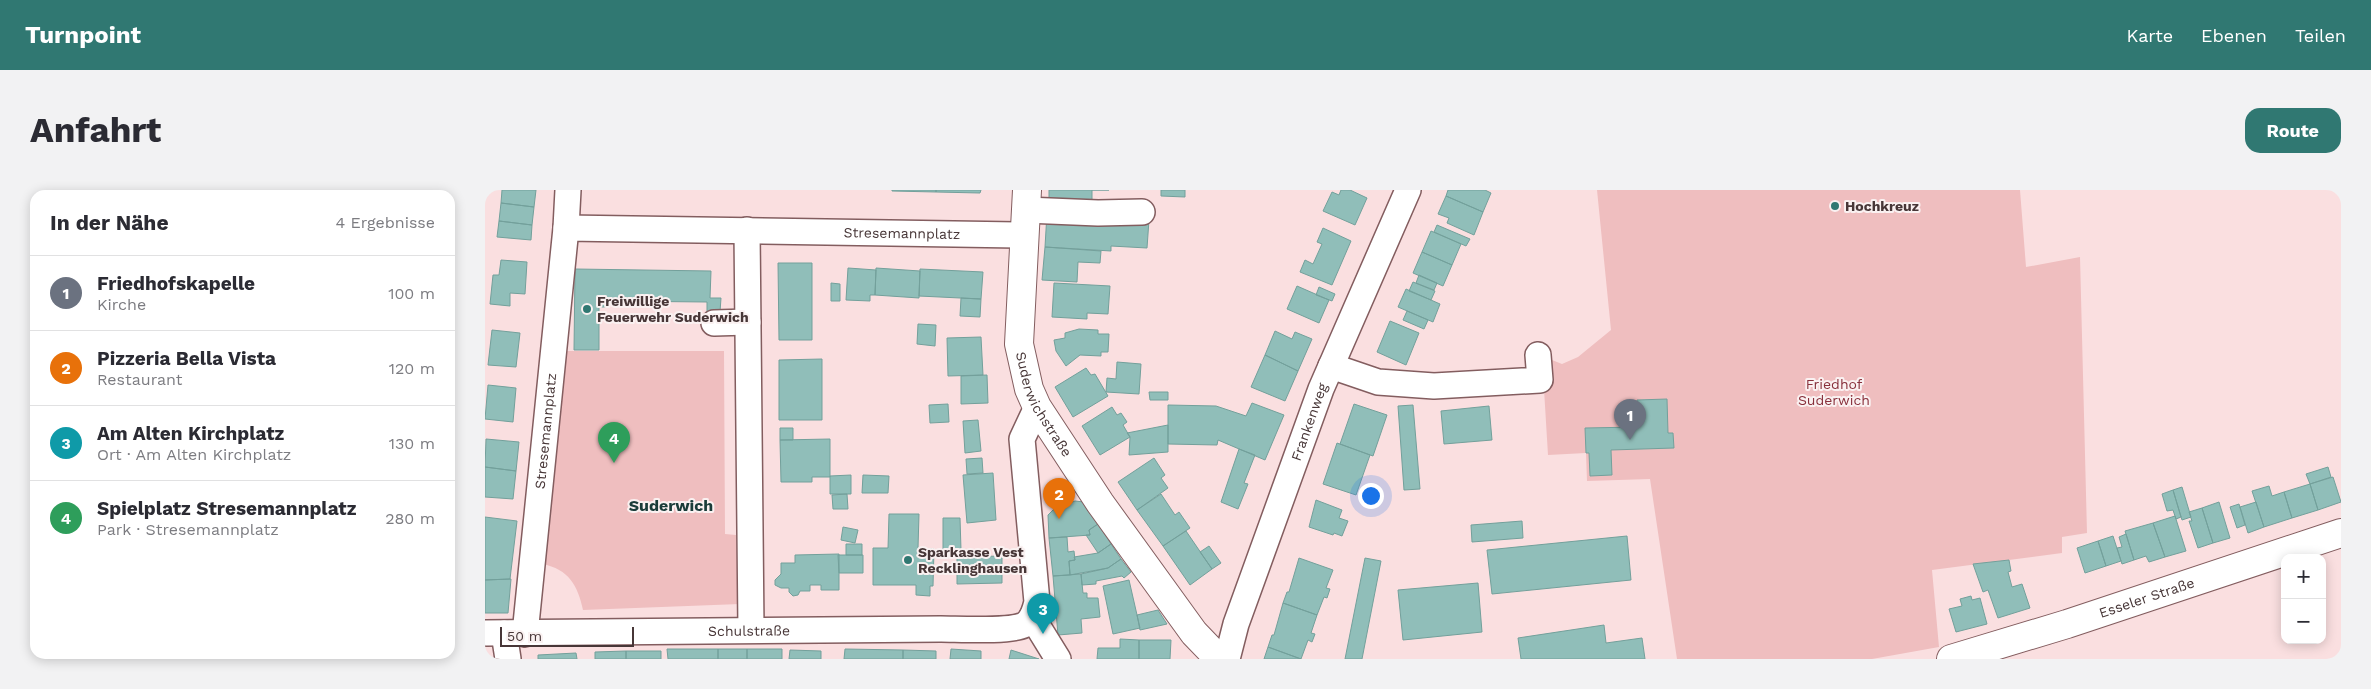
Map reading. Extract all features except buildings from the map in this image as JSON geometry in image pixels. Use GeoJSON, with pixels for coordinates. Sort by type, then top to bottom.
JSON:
{"type":"FeatureCollection","features":[{"type":"Feature","properties":{"kind":"main road","name":"Suderwichstraße"},"geometry":{"type":"LineString","coordinates":[[1026,212],[1019,344],[1029,388],[1037,407],[1100,503],[1194,633],[1219,659]]}},
{"type":"Feature","properties":{"kind":"main road","name":"Esseler Straße"},"geometry":{"type":"LineString","coordinates":[[1951,659],[2067,624],[2341,533]]}},
{"type":"Feature","properties":{"kind":"street","name":"Stresemannplatz"},"geometry":{"type":"LineString","coordinates":[[508,659],[505,633],[566,228],[568,190]]}},
{"type":"Feature","properties":{"kind":"street","name":"Frankenweg"},"geometry":{"type":"LineString","coordinates":[[1227,659],[1235,624],[1331,366],[1408,190]]}},
{"type":"Feature","properties":{"kind":"street","name":"Stresemannplatz"},"geometry":{"type":"LineString","coordinates":[[566,228],[747,230],[1026,212],[1142,212]]}},
{"type":"Feature","properties":{"kind":"street"},"geometry":{"type":"LineString","coordinates":[[747,230],[751,630]]}},
{"type":"Feature","properties":{"kind":"street"},"geometry":{"type":"LineString","coordinates":[[714,323],[748,322]]}},
{"type":"Feature","properties":{"kind":"street"},"geometry":{"type":"LineString","coordinates":[[1331,366],[1378,382],[1434,386],[1540,380],[1538,355]]}},
{"type":"Feature","properties":{"kind":"street"},"geometry":{"type":"LineString","coordinates":[[1037,407],[1022,439],[1037,602],[1022,622],[1057,659]]}},
{"type":"Feature","properties":{"kind":"street","name":"Schulstraße"},"geometry":{"type":"LineString","coordinates":[[505,633],[751,630],[1022,622]]}},
{"type":"Feature","properties":{"kind":"green space","name":"Friedhof Suderwich"},"geometry":{"type":"Polygon","coordinates":[[[1597,190],[2020,190],[2026,267],[2080,257],[2087,533],[2062,537],[2062,553],[1932,570],[1939,647],[1872,659],[1677,659],[1650,479],[1587,481],[1586,453],[1548,455],[1542,356],[1562,364],[1578,357],[1611,330],[1597,190]]]}},
{"type":"Feature","properties":{"kind":"green space"},"geometry":{"type":"Polygon","coordinates":[[[561,351],[724,351],[725,534],[736,535],[740,604],[583,610],[575,586],[566,574],[551,566],[542,564],[561,351]]]}},
{"type":"Feature","properties":{"kind":"place","name":"Hochkreuz"},"geometry":{"type":"Point","coordinates":[1835,206]}},
{"type":"Feature","properties":{"kind":"place","name":"Freiwillige Feuerwehr Suderwich"},"geometry":{"type":"Point","coordinates":[587,309]}},
{"type":"Feature","properties":{"kind":"place","name":"Friedhofskapelle"},"geometry":{"type":"Point","coordinates":[1630,440]}},
{"type":"Feature","properties":{"kind":"place","name":"Spielplatz Stresemannplatz"},"geometry":{"type":"Point","coordinates":[614,463]}},
{"type":"Feature","properties":{"kind":"place","name":"Pizzeria Bella Vista"},"geometry":{"type":"Point","coordinates":[1059,519]}},
{"type":"Feature","properties":{"kind":"place","name":"Sparkasse Vest Recklinghausen"},"geometry":{"type":"Point","coordinates":[908,560]}},
{"type":"Feature","properties":{"kind":"place","name":"Am Alten Kirchplatz"},"geometry":{"type":"Point","coordinates":[1043,634]}},
{"type":"Feature","properties":{"kind":"district","name":"Suderwich"},"geometry":{"type":"Point","coordinates":[671,505]}}]}
